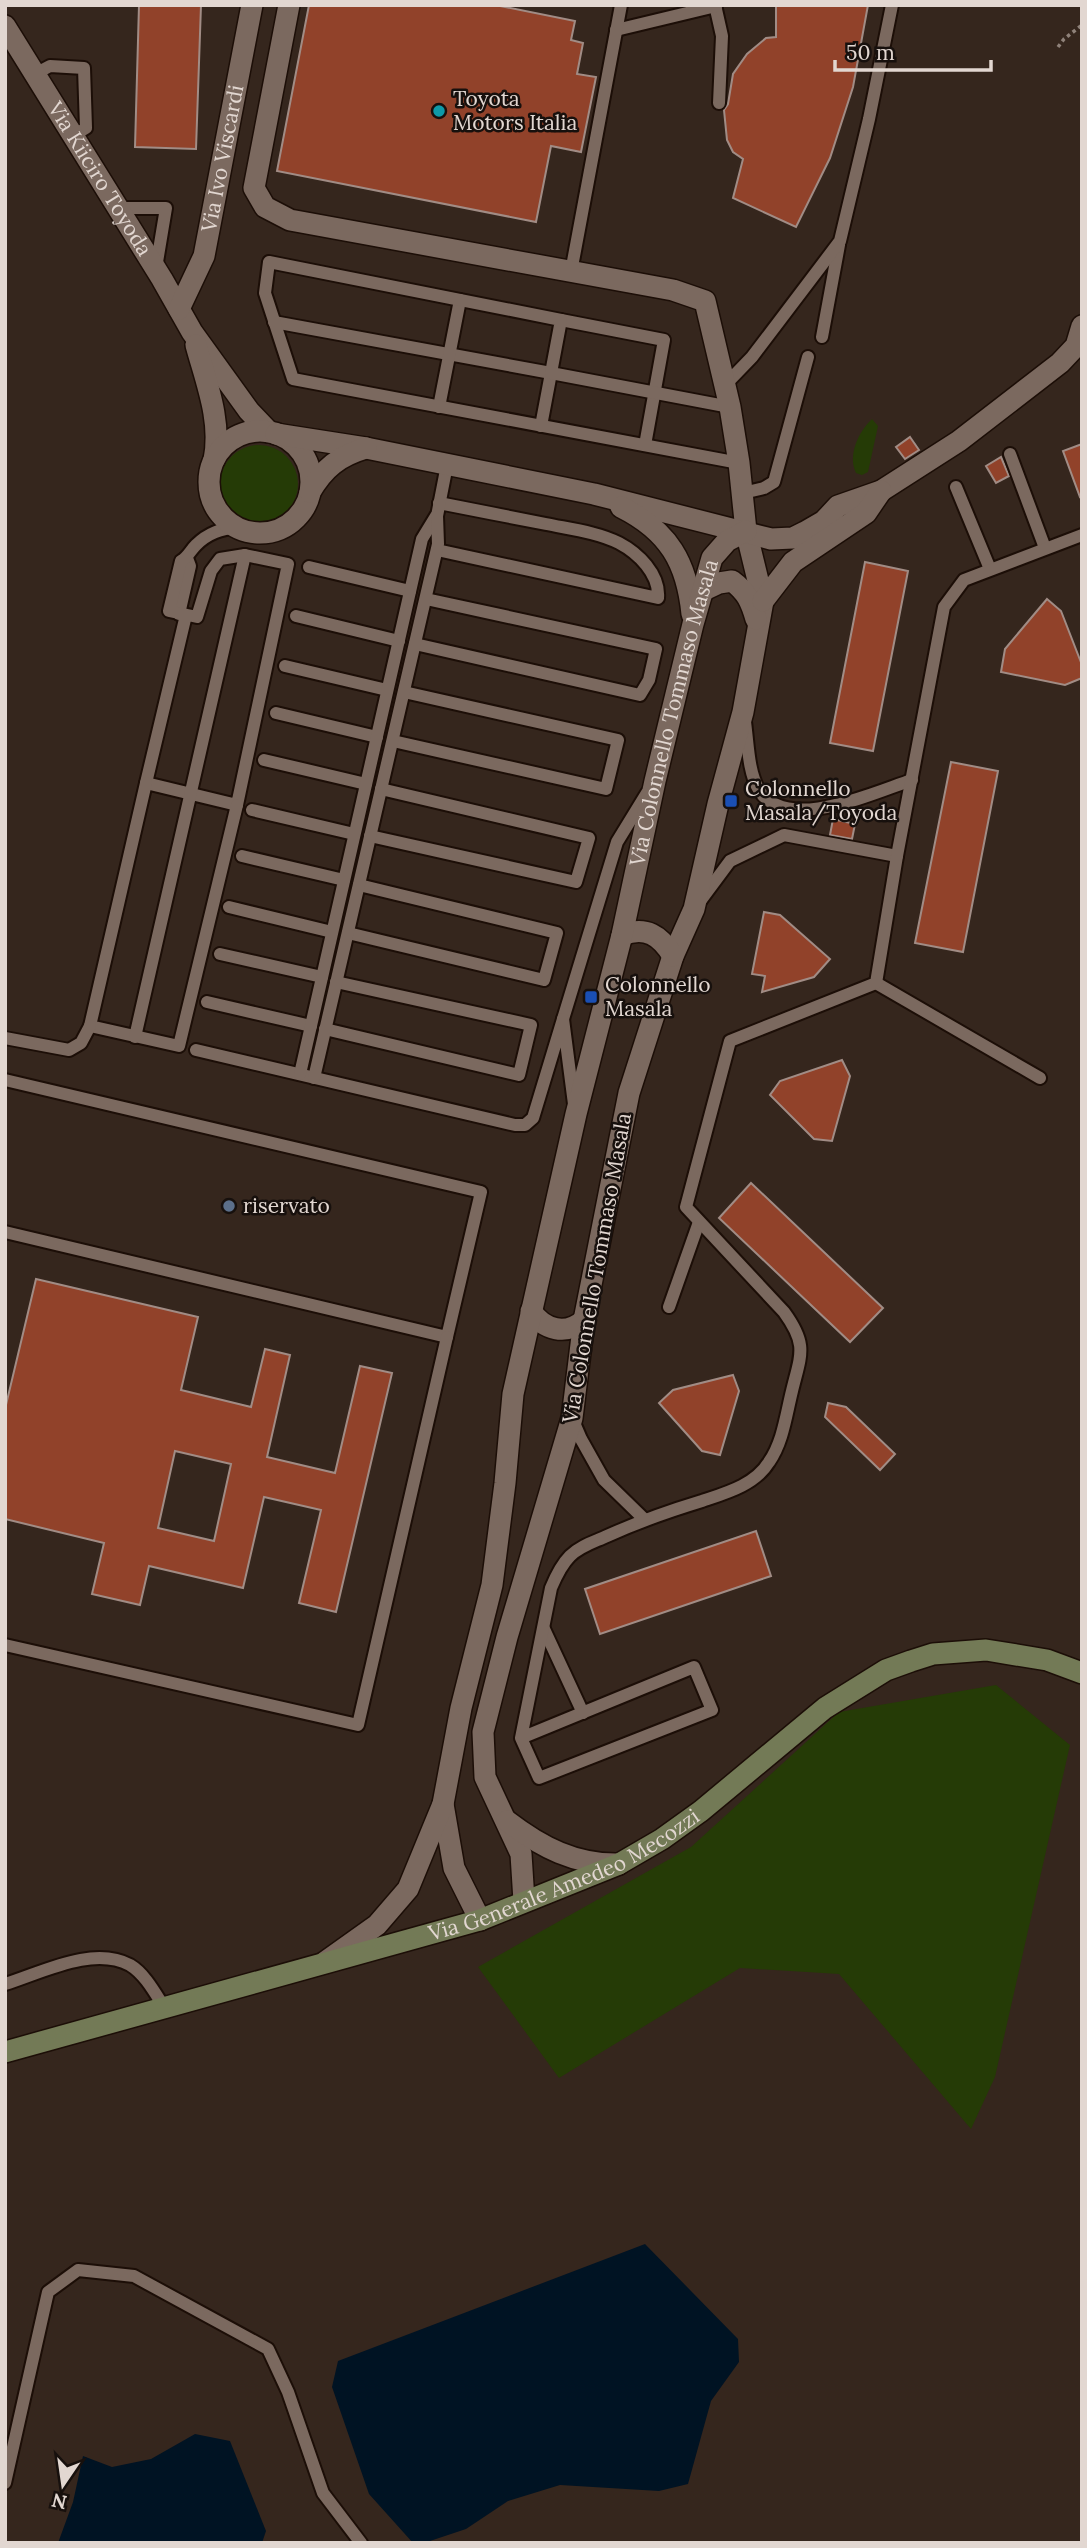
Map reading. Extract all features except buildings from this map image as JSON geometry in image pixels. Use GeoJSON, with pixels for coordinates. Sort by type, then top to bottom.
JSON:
{"type":"FeatureCollection","features":[{"type":"Feature","properties":{"kind":"street","name":"Via Ivo Viscardi"},"geometry":{"type":"LineString","coordinates":[[179,309],[204,256],[252,5]]}},
{"type":"Feature","properties":{"kind":"street"},"geometry":{"type":"LineString","coordinates":[[289,5],[254,188],[265,207],[290,220],[673,290],[705,301],[730,407],[746,531]]}},
{"type":"Feature","properties":{"kind":"street","name":"Via Kiiciro Toyoda"},"geometry":{"type":"LineString","coordinates":[[5,26],[156,268],[192,332],[248,411],[272,433]]}},
{"type":"Feature","properties":{"kind":"street"},"geometry":{"type":"LineString","coordinates":[[272,433],[290,441],[303,456],[311,474],[306,505],[298,517],[287,526],[262,533],[237,527],[219,512],[212,497],[209,479],[214,461],[223,447],[234,438],[252,432],[272,433],[366,448],[594,494],[771,539],[793,538],[824,521],[838,506],[881,491],[960,440],[1060,363],[1076,346],[1082,326]]}},
{"type":"Feature","properties":{"kind":"street","name":"Via Kiiciro Toyoda"},"geometry":{"type":"LineString","coordinates":[[192,332],[218,427],[214,461]]}},
{"type":"Feature","properties":{"kind":"street"},"geometry":{"type":"LineString","coordinates":[[310,492],[320,476],[335,461],[366,448]]}},
{"type":"Feature","properties":{"kind":"street"},"geometry":{"type":"LineString","coordinates":[[763,601],[793,562],[866,513],[881,491]]}},
{"type":"Feature","properties":{"kind":"street"},"geometry":{"type":"LineString","coordinates":[[594,494],[651,525],[666,541],[680,563],[689,587],[693,624]]}},
{"type":"Feature","properties":{"kind":"street","name":"Via Colonnello Tommaso Masala"},"geometry":{"type":"LineString","coordinates":[[443,1804],[460,1709],[492,1585],[513,1394],[576,1114],[622,935],[655,781],[712,558],[727,541],[746,531],[763,601],[743,712],[694,909],[673,956],[629,1093],[584,1320],[572,1418],[507,1637],[483,1732],[485,1777],[521,1854],[524,1901]]}},
{"type":"Feature","properties":{"kind":"street"},"geometry":{"type":"LineString","coordinates":[[702,591],[719,583],[732,581],[744,589],[750,599],[758,625]]}},
{"type":"Feature","properties":{"kind":"street"},"geometry":{"type":"LineString","coordinates":[[622,935],[645,930],[664,942],[673,956]]}},
{"type":"Feature","properties":{"kind":"street"},"geometry":{"type":"LineString","coordinates":[[531,1311],[542,1323],[558,1330],[573,1328],[584,1320]]}},
{"type":"Feature","properties":{"kind":"street","name":"Via Generale Amedeo Mecozzi"},"geometry":{"type":"LineString","coordinates":[[5,2052],[480,1920],[620,1864],[701,1811],[825,1708],[886,1670],[933,1654],[986,1650],[1047,1660],[1082,1673]]}},
{"type":"Feature","properties":{"kind":"street"},"geometry":{"type":"LineString","coordinates":[[443,1804],[454,1868],[480,1920]]}},
{"type":"Feature","properties":{"kind":"street"},"geometry":{"type":"LineString","coordinates":[[324,1962],[377,1926],[408,1889],[443,1804]]}},
{"type":"Feature","properties":{"kind":"street"},"geometry":{"type":"LineString","coordinates":[[503,1818],[545,1847],[562,1854],[599,1864],[620,1864]]}},
{"type":"Feature","properties":{"kind":"lane"},"geometry":{"type":"LineString","coordinates":[[571,272],[621,5]]}},
{"type":"Feature","properties":{"kind":"lane"},"geometry":{"type":"LineString","coordinates":[[822,337],[840,241],[892,5]]}},
{"type":"Feature","properties":{"kind":"lane"},"geometry":{"type":"LineString","coordinates":[[616,30],[716,6],[722,36],[719,103]]}},
{"type":"Feature","properties":{"kind":"lane"},"geometry":{"type":"LineString","coordinates":[[35,74],[50,66],[84,68],[86,128],[74,136]]}},
{"type":"Feature","properties":{"kind":"lane"},"geometry":{"type":"LineString","coordinates":[[118,208],[166,208],[156,268]]}},
{"type":"Feature","properties":{"kind":"lane"},"geometry":{"type":"LineString","coordinates":[[725,385],[752,357],[840,241]]}},
{"type":"Feature","properties":{"kind":"lane"},"geometry":{"type":"LineString","coordinates":[[645,445],[664,340],[269,262],[265,293],[293,380],[739,463]]}},
{"type":"Feature","properties":{"kind":"lane"},"geometry":{"type":"LineString","coordinates":[[439,407],[460,300]]}},
{"type":"Feature","properties":{"kind":"lane"},"geometry":{"type":"LineString","coordinates":[[541,426],[561,320]]}},
{"type":"Feature","properties":{"kind":"lane"},"geometry":{"type":"LineString","coordinates":[[274,322],[730,407]]}},
{"type":"Feature","properties":{"kind":"lane"},"geometry":{"type":"LineString","coordinates":[[743,492],[764,488],[774,482],[808,357]]}},
{"type":"Feature","properties":{"kind":"lane"},"geometry":{"type":"LineString","coordinates":[[1010,454],[1045,548]]}},
{"type":"Feature","properties":{"kind":"lane"},"geometry":{"type":"LineString","coordinates":[[314,1077],[437,550],[438,509],[447,465]]}},
{"type":"Feature","properties":{"kind":"lane"},"geometry":{"type":"LineString","coordinates":[[956,487],[990,569]]}},
{"type":"Feature","properties":{"kind":"lane"},"geometry":{"type":"LineString","coordinates":[[437,550],[658,598],[649,568],[638,556],[616,542],[579,530],[438,509]]}},
{"type":"Feature","properties":{"kind":"lane"},"geometry":{"type":"LineString","coordinates":[[300,1074],[422,539],[438,509]]}},
{"type":"Feature","properties":{"kind":"lane"},"geometry":{"type":"LineString","coordinates":[[5,1038],[69,1050],[81,1043],[90,1026],[183,614],[181,561],[187,558],[193,547],[203,538],[219,529],[237,527]]}},
{"type":"Feature","properties":{"kind":"lane"},"geometry":{"type":"LineString","coordinates":[[876,983],[944,607],[964,580],[1082,534]]}},
{"type":"Feature","properties":{"kind":"lane"},"geometry":{"type":"LineString","coordinates":[[90,1026],[179,1046],[237,805],[288,564],[245,555],[220,559],[214,565],[206,584],[183,614]]}},
{"type":"Feature","properties":{"kind":"lane"},"geometry":{"type":"LineString","coordinates":[[135,1037],[245,555]]}},
{"type":"Feature","properties":{"kind":"lane"},"geometry":{"type":"LineString","coordinates":[[309,567],[410,591]]}},
{"type":"Feature","properties":{"kind":"lane"},"geometry":{"type":"LineString","coordinates":[[415,644],[640,695],[653,666],[656,649],[426,599]]}},
{"type":"Feature","properties":{"kind":"lane"},"geometry":{"type":"LineString","coordinates":[[296,616],[399,640]]}},
{"type":"Feature","properties":{"kind":"lane"},"geometry":{"type":"LineString","coordinates":[[285,666],[387,690]]}},
{"type":"Feature","properties":{"kind":"lane"},"geometry":{"type":"LineString","coordinates":[[393,741],[606,789],[618,740],[404,692]]}},
{"type":"Feature","properties":{"kind":"lane"},"geometry":{"type":"LineString","coordinates":[[743,712],[752,772],[764,797],[775,804],[801,810],[830,807],[912,780]]}},
{"type":"Feature","properties":{"kind":"lane"},"geometry":{"type":"LineString","coordinates":[[276,713],[377,737]]}},
{"type":"Feature","properties":{"kind":"lane"},"geometry":{"type":"LineString","coordinates":[[264,760],[366,784]]}},
{"type":"Feature","properties":{"kind":"lane"},"geometry":{"type":"LineString","coordinates":[[196,1050],[515,1125],[525,1125],[533,1118],[617,842],[655,781]]}},
{"type":"Feature","properties":{"kind":"lane"},"geometry":{"type":"LineString","coordinates":[[146,783],[237,805]]}},
{"type":"Feature","properties":{"kind":"lane"},"geometry":{"type":"LineString","coordinates":[[370,836],[576,882],[589,838],[381,789]]}},
{"type":"Feature","properties":{"kind":"lane"},"geometry":{"type":"LineString","coordinates":[[252,810],[354,834]]}},
{"type":"Feature","properties":{"kind":"lane"},"geometry":{"type":"LineString","coordinates":[[694,909],[730,861],[784,835],[897,856]]}},
{"type":"Feature","properties":{"kind":"lane"},"geometry":{"type":"LineString","coordinates":[[242,856],[344,880]]}},
{"type":"Feature","properties":{"kind":"lane"},"geometry":{"type":"LineString","coordinates":[[348,933],[544,979],[557,933],[359,885]]}},
{"type":"Feature","properties":{"kind":"lane"},"geometry":{"type":"LineString","coordinates":[[229,907],[332,932]]}},
{"type":"Feature","properties":{"kind":"lane"},"geometry":{"type":"LineString","coordinates":[[220,954],[322,977]]}},
{"type":"Feature","properties":{"kind":"lane"},"geometry":{"type":"LineString","coordinates":[[325,1029],[519,1075],[531,1025],[336,982]]}},
{"type":"Feature","properties":{"kind":"lane"},"geometry":{"type":"LineString","coordinates":[[876,983],[1040,1078]]}},
{"type":"Feature","properties":{"kind":"lane"},"geometry":{"type":"LineString","coordinates":[[521,1738],[694,1667],[712,1710],[539,1778],[521,1738],[556,1576],[571,1555],[582,1547],[644,1519],[736,1489],[769,1464],[781,1436],[799,1360],[802,1344],[798,1331],[686,1207],[730,1041],[876,983]]}},
{"type":"Feature","properties":{"kind":"lane"},"geometry":{"type":"LineString","coordinates":[[207,1002],[311,1026]]}},
{"type":"Feature","properties":{"kind":"lane"},"geometry":{"type":"LineString","coordinates":[[563,1018],[576,1114]]}},
{"type":"Feature","properties":{"kind":"lane"},"geometry":{"type":"LineString","coordinates":[[5,1080],[481,1192],[358,1725],[5,1645]]}},
{"type":"Feature","properties":{"kind":"lane"},"geometry":{"type":"LineString","coordinates":[[669,1307],[699,1222]]}},
{"type":"Feature","properties":{"kind":"lane"},"geometry":{"type":"LineString","coordinates":[[5,1232],[447,1337]]}},
{"type":"Feature","properties":{"kind":"lane"},"geometry":{"type":"LineString","coordinates":[[572,1418],[604,1480],[644,1519]]}},
{"type":"Feature","properties":{"kind":"lane"},"geometry":{"type":"LineString","coordinates":[[543,1629],[583,1713]]}},
{"type":"Feature","properties":{"kind":"lane"},"geometry":{"type":"LineString","coordinates":[[5,1984],[66,1961],[111,1959],[131,1966],[149,1983],[164,2007]]}},
{"type":"Feature","properties":{"kind":"lane"},"geometry":{"type":"LineString","coordinates":[[5,2483],[48,2292],[78,2270],[134,2276],[268,2350],[288,2392],[323,2493],[361,2543]]}},
{"type":"Feature","properties":{"kind":"path"},"geometry":{"type":"LineString","coordinates":[[1058,47],[1082,25]]}},
{"type":"Feature","properties":{"kind":"green space"},"geometry":{"type":"Polygon","coordinates":[[[872,419],[878,426],[868,472],[862,475],[856,473],[854,451],[859,437],[872,419]]]}},
{"type":"Feature","properties":{"kind":"green space"},"geometry":{"type":"Polygon","coordinates":[[[259,445],[274,448],[287,456],[295,469],[298,484],[295,499],[287,512],[274,520],[259,523],[244,520],[231,512],[223,499],[220,484],[223,469],[231,456],[244,448],[259,445]]]}},
{"type":"Feature","properties":{"kind":"green space"},"geometry":{"type":"Polygon","coordinates":[[[996,1685],[1070,1745],[995,2077],[971,2129],[839,1974],[740,1968],[559,2078],[478,1967],[691,1847],[839,1712],[996,1685]]]}},
{"type":"Feature","properties":{"kind":"water"},"geometry":{"type":"Polygon","coordinates":[[[645,2244],[738,2339],[739,2362],[711,2401],[688,2484],[659,2491],[560,2485],[508,2501],[466,2529],[424,2543],[413,2543],[369,2494],[332,2387],[338,2361],[645,2244]]]}},
{"type":"Feature","properties":{"kind":"water"},"geometry":{"type":"Polygon","coordinates":[[[195,2434],[230,2441],[266,2531],[262,2543],[58,2543],[73,2502],[83,2456],[112,2467],[151,2459],[195,2434]]]}},
{"type":"Feature","properties":{"kind":"place","name":"Toyota Motors Italia"},"geometry":{"type":"Point","coordinates":[439,111]}},
{"type":"Feature","properties":{"kind":"place","name":"Colonnello Masala/Toyoda"},"geometry":{"type":"Point","coordinates":[731,801]}},
{"type":"Feature","properties":{"kind":"place","name":"Colonnello Masala"},"geometry":{"type":"Point","coordinates":[591,997]}},
{"type":"Feature","properties":{"kind":"place","name":"riservato"},"geometry":{"type":"Point","coordinates":[229,1206]}}]}
